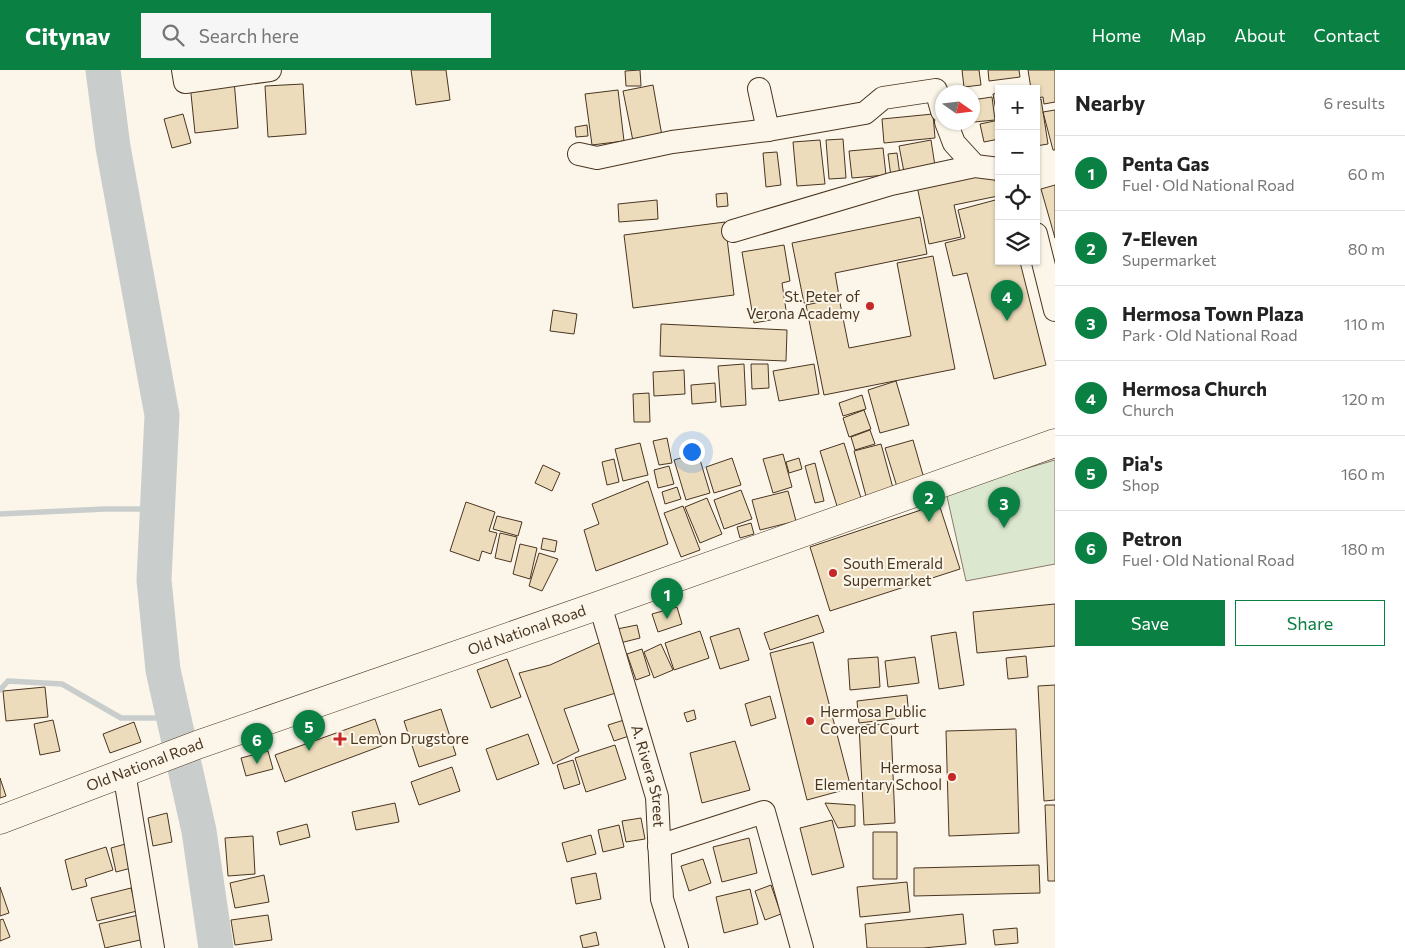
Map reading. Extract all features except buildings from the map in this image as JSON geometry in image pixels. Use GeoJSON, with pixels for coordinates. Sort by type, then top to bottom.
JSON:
{"type":"FeatureCollection","features":[{"type":"Feature","properties":{"kind":"main road","name":"Old National Road"},"geometry":{"type":"LineString","coordinates":[[0,820],[197,745],[600,605],[1055,442]]}},
{"type":"Feature","properties":{"kind":"street"},"geometry":{"type":"LineString","coordinates":[[184,76],[270,70]]}},
{"type":"Feature","properties":{"kind":"street"},"geometry":{"type":"LineString","coordinates":[[759,89],[768,130]]}},
{"type":"Feature","properties":{"kind":"street"},"geometry":{"type":"LineString","coordinates":[[579,154],[597,158],[672,142],[768,130],[865,113],[884,98],[935,90]]}},
{"type":"Feature","properties":{"kind":"street"},"geometry":{"type":"LineString","coordinates":[[949,130],[954,143],[975,166]]}},
{"type":"Feature","properties":{"kind":"street"},"geometry":{"type":"LineString","coordinates":[[733,231],[891,184],[975,166],[995,168]]}},
{"type":"Feature","properties":{"kind":"street"},"geometry":{"type":"LineString","coordinates":[[1040,250],[1055,310]]}},
{"type":"Feature","properties":{"kind":"street","name":"A. Rivera Street"},"geometry":{"type":"LineString","coordinates":[[600,605],[657,797],[662,900],[677,948]]}},
{"type":"Feature","properties":{"kind":"street"},"geometry":{"type":"LineString","coordinates":[[124,772],[152,948]]}},
{"type":"Feature","properties":{"kind":"street"},"geometry":{"type":"LineString","coordinates":[[659,846],[764,812],[802,948]]}},
{"type":"Feature","properties":{"kind":"green space"},"geometry":{"type":"Polygon","coordinates":[[[1055,460],[1055,564],[966,581],[946,492],[1055,460]]]}},
{"type":"Feature","properties":{"kind":"waterway"},"geometry":{"type":"LineString","coordinates":[[103,70],[113,147],[162,415],[154,580],[163,670],[199,831],[216,948]]}},
{"type":"Feature","properties":{"kind":"waterway"},"geometry":{"type":"LineString","coordinates":[[0,514],[105,509],[158,509]]}},
{"type":"Feature","properties":{"kind":"waterway"},"geometry":{"type":"LineString","coordinates":[[0,690],[8,681],[62,684],[121,718],[173,718]]}},
{"type":"Feature","properties":{"kind":"place","name":"St. Peter of Verona Academy"},"geometry":{"type":"Point","coordinates":[870,306]}},
{"type":"Feature","properties":{"kind":"place","name":"Hermosa Church"},"geometry":{"type":"Point","coordinates":[1007,321]}},
{"type":"Feature","properties":{"kind":"place","name":"7-Eleven"},"geometry":{"type":"Point","coordinates":[929,522]}},
{"type":"Feature","properties":{"kind":"place","name":"Hermosa Town Plaza"},"geometry":{"type":"Point","coordinates":[1004,528]}},
{"type":"Feature","properties":{"kind":"place","name":"South Emerald Supermarket"},"geometry":{"type":"Point","coordinates":[833,573]}},
{"type":"Feature","properties":{"kind":"place","name":"Penta Gas"},"geometry":{"type":"Point","coordinates":[667,619]}},
{"type":"Feature","properties":{"kind":"place","name":"Hermosa Public Covered Court"},"geometry":{"type":"Point","coordinates":[810,721]}},
{"type":"Feature","properties":{"kind":"place","name":"Lemon Drugstore"},"geometry":{"type":"Point","coordinates":[340,739]}},
{"type":"Feature","properties":{"kind":"place","name":"Pia's"},"geometry":{"type":"Point","coordinates":[309,751]}},
{"type":"Feature","properties":{"kind":"place","name":"Petron"},"geometry":{"type":"Point","coordinates":[257,764]}},
{"type":"Feature","properties":{"kind":"place","name":"Hermosa Elementary School"},"geometry":{"type":"Point","coordinates":[952,777]}}]}
